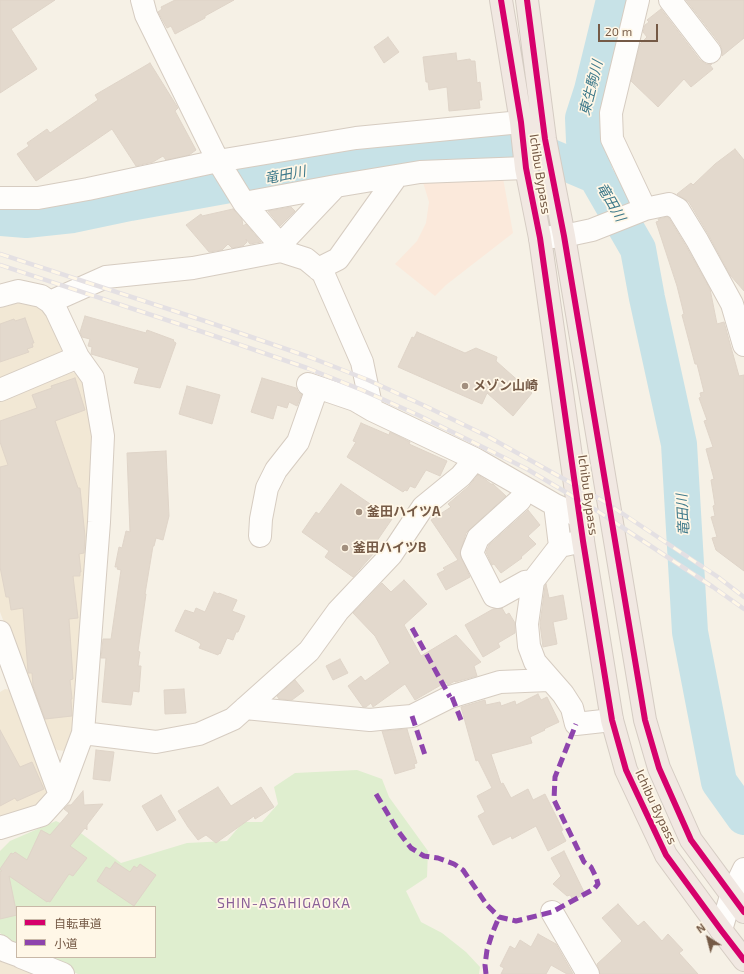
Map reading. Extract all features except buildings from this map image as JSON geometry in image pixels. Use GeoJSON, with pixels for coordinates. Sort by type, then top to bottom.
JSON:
{"type":"FeatureCollection","features":[{"type":"Feature","properties":{"kind":"highway","name":"Ichibu Bypass"},"geometry":{"type":"LineString","coordinates":[[501,0],[526,166],[540,238],[579,516],[612,720],[626,770],[666,855],[744,960]]}},
{"type":"Feature","properties":{"kind":"highway","name":"Ichibu Bypass"},"geometry":{"type":"LineString","coordinates":[[527,0],[545,139],[564,236],[645,720],[659,768],[690,840],[738,904]]}},
{"type":"Feature","properties":{"kind":"street"},"geometry":{"type":"LineString","coordinates":[[142,0],[146,15],[218,161],[244,203],[281,248],[306,259],[323,273],[362,362],[372,410]]}},
{"type":"Feature","properties":{"kind":"street"},"geometry":{"type":"LineString","coordinates":[[638,0],[611,113],[612,139],[645,209]]}},
{"type":"Feature","properties":{"kind":"street"},"geometry":{"type":"LineString","coordinates":[[670,0],[710,52]]}},
{"type":"Feature","properties":{"kind":"street"},"geometry":{"type":"LineString","coordinates":[[0,198],[38,198],[88,189],[218,161],[356,138],[521,128]]}},
{"type":"Feature","properties":{"kind":"street"},"geometry":{"type":"LineString","coordinates":[[244,203],[420,172],[526,166]]}},
{"type":"Feature","properties":{"kind":"street"},"geometry":{"type":"LineString","coordinates":[[318,269],[338,259],[397,176]]}},
{"type":"Feature","properties":{"kind":"street"},"geometry":{"type":"LineString","coordinates":[[50,302],[106,277],[193,268],[281,248],[336,186]]}},
{"type":"Feature","properties":{"kind":"street"},"geometry":{"type":"LineString","coordinates":[[540,238],[564,236],[592,230],[645,209],[669,204],[678,209],[697,240],[738,298],[744,345]]}},
{"type":"Feature","properties":{"kind":"street"},"geometry":{"type":"LineString","coordinates":[[0,296],[18,291],[41,296],[50,302],[56,310],[78,356],[93,378],[103,436],[99,522],[83,733],[60,794],[42,815],[0,828]]}},
{"type":"Feature","properties":{"kind":"street"},"geometry":{"type":"LineString","coordinates":[[0,390],[78,356]]}},
{"type":"Feature","properties":{"kind":"street"},"geometry":{"type":"LineString","coordinates":[[260,536],[261,519],[267,488],[276,470],[298,442],[313,386],[355,400],[372,410],[475,459],[555,505],[579,516]]}},
{"type":"Feature","properties":{"kind":"street"},"geometry":{"type":"LineString","coordinates":[[83,733],[156,742],[199,734],[233,719],[310,651],[338,611],[391,554],[423,507],[461,476],[475,459]]}},
{"type":"Feature","properties":{"kind":"street"},"geometry":{"type":"LineString","coordinates":[[520,500],[478,538],[472,553],[494,596],[498,597],[525,582],[533,581]]}},
{"type":"Feature","properties":{"kind":"street"},"geometry":{"type":"LineString","coordinates":[[555,505],[560,546]]}},
{"type":"Feature","properties":{"kind":"street"},"geometry":{"type":"LineString","coordinates":[[583,541],[560,546],[533,581],[527,624],[529,646],[535,662],[563,694],[572,708],[576,724],[612,720]]}},
{"type":"Feature","properties":{"kind":"street"},"geometry":{"type":"LineString","coordinates":[[0,632],[7,674],[60,794]]}},
{"type":"Feature","properties":{"kind":"street"},"geometry":{"type":"LineString","coordinates":[[245,708],[370,720],[412,716],[450,697],[500,682],[550,680]]}},
{"type":"Feature","properties":{"kind":"street"},"geometry":{"type":"LineString","coordinates":[[721,930],[738,904],[744,869]]}},
{"type":"Feature","properties":{"kind":"street"},"geometry":{"type":"LineString","coordinates":[[552,912],[588,974]]}},
{"type":"Feature","properties":{"kind":"street"},"geometry":{"type":"LineString","coordinates":[[721,930],[744,919]]}},
{"type":"Feature","properties":{"kind":"street"},"geometry":{"type":"LineString","coordinates":[[0,946],[6,951],[16,956]]}},
{"type":"Feature","properties":{"kind":"street"},"geometry":{"type":"LineString","coordinates":[[23,958],[63,974]]}},
{"type":"Feature","properties":{"kind":"shaded area"},"geometry":{"type":"Polygon","coordinates":[[[503,178],[513,233],[446,285],[435,296],[395,264],[417,241],[426,223],[429,202],[422,179],[503,178]]]}},
{"type":"Feature","properties":{"kind":"shaded area"},"geometry":{"type":"Polygon","coordinates":[[[29,300],[42,308],[71,351],[0,387],[0,308],[29,300]]]}},
{"type":"Feature","properties":{"kind":"shaded area"},"geometry":{"type":"Polygon","coordinates":[[[72,372],[80,375],[85,380],[98,436],[75,736],[65,751],[57,750],[50,743],[0,612],[0,402],[72,372]]]}},
{"type":"Feature","properties":{"kind":"shaded area"},"geometry":{"type":"Polygon","coordinates":[[[5,689],[13,690],[52,798],[0,825],[0,692],[5,689]]]}},
{"type":"Feature","properties":{"kind":"shaded area"},"geometry":{"type":"Polygon","coordinates":[[[0,951],[51,974],[0,974],[0,951]]]}},
{"type":"Feature","properties":{"kind":"green space"},"geometry":{"type":"Polygon","coordinates":[[[357,770],[382,779],[389,797],[428,851],[427,877],[406,891],[421,922],[442,933],[466,952],[480,967],[479,974],[78,974],[39,958],[156,958],[156,906],[16,906],[16,947],[0,933],[0,851],[10,841],[56,821],[78,831],[121,863],[187,843],[227,841],[243,822],[262,822],[278,804],[274,787],[295,773],[357,770]]]}},
{"type":"Feature","properties":{"kind":"waterway","name":"竜田川"},"geometry":{"type":"LineString","coordinates":[[614,0],[592,90],[583,118],[584,141],[596,176],[638,249],[647,298],[679,444],[690,632],[719,782],[744,817]]}},
{"type":"Feature","properties":{"kind":"waterway","name":"竜田川"},"geometry":{"type":"LineString","coordinates":[[0,218],[26,220],[73,215],[130,203],[346,164],[494,149],[537,151],[596,176]]}},
{"type":"Feature","properties":{"kind":"railway"},"geometry":{"type":"LineString","coordinates":[[0,254],[205,321],[312,358],[368,380],[423,405],[487,436],[605,502],[718,577],[744,597]]}},
{"type":"Feature","properties":{"kind":"railway"},"geometry":{"type":"LineString","coordinates":[[0,265],[307,368],[418,415],[527,469],[599,512],[744,609]]}},
{"type":"Feature","properties":{"kind":"marked path"},"geometry":{"type":"LineString","coordinates":[[412,628],[450,697]]}},
{"type":"Feature","properties":{"kind":"marked path"},"geometry":{"type":"LineString","coordinates":[[452,697],[461,720]]}},
{"type":"Feature","properties":{"kind":"marked path"},"geometry":{"type":"LineString","coordinates":[[412,716],[425,755]]}},
{"type":"Feature","properties":{"kind":"marked path"},"geometry":{"type":"LineString","coordinates":[[376,794],[398,831],[411,848],[424,856],[438,858],[454,864],[463,870],[487,905],[499,917],[516,921],[552,912],[594,889],[598,884],[591,867],[584,862],[554,800],[555,777],[576,724]]}},
{"type":"Feature","properties":{"kind":"marked path"},"geometry":{"type":"LineString","coordinates":[[486,974],[485,965],[487,950],[499,917]]}},
{"type":"Feature","properties":{"kind":"cycle path"},"geometry":{"type":"LineString","coordinates":[[501,0],[521,122],[526,168],[540,238],[583,541],[612,720],[626,770],[666,855],[744,960]]}},
{"type":"Feature","properties":{"kind":"cycle path"},"geometry":{"type":"LineString","coordinates":[[527,0],[545,139],[564,236],[645,720],[659,768],[691,840],[744,912]]}},
{"type":"Feature","properties":{"kind":"place","name":"メゾン山崎"},"geometry":{"type":"Point","coordinates":[465,386]}},
{"type":"Feature","properties":{"kind":"place","name":"釜田ハイツA"},"geometry":{"type":"Point","coordinates":[359,512]}},
{"type":"Feature","properties":{"kind":"place","name":"釜田ハイツB"},"geometry":{"type":"Point","coordinates":[345,548]}},
{"type":"Feature","properties":{"kind":"district","name":"SHIN-ASAHIGAOKA"},"geometry":{"type":"Point","coordinates":[284,903]}},
{"type":"Feature","properties":{"kind":"water label","name":"東生駒川"},"geometry":{"type":"Point","coordinates":[591,88]}}]}
